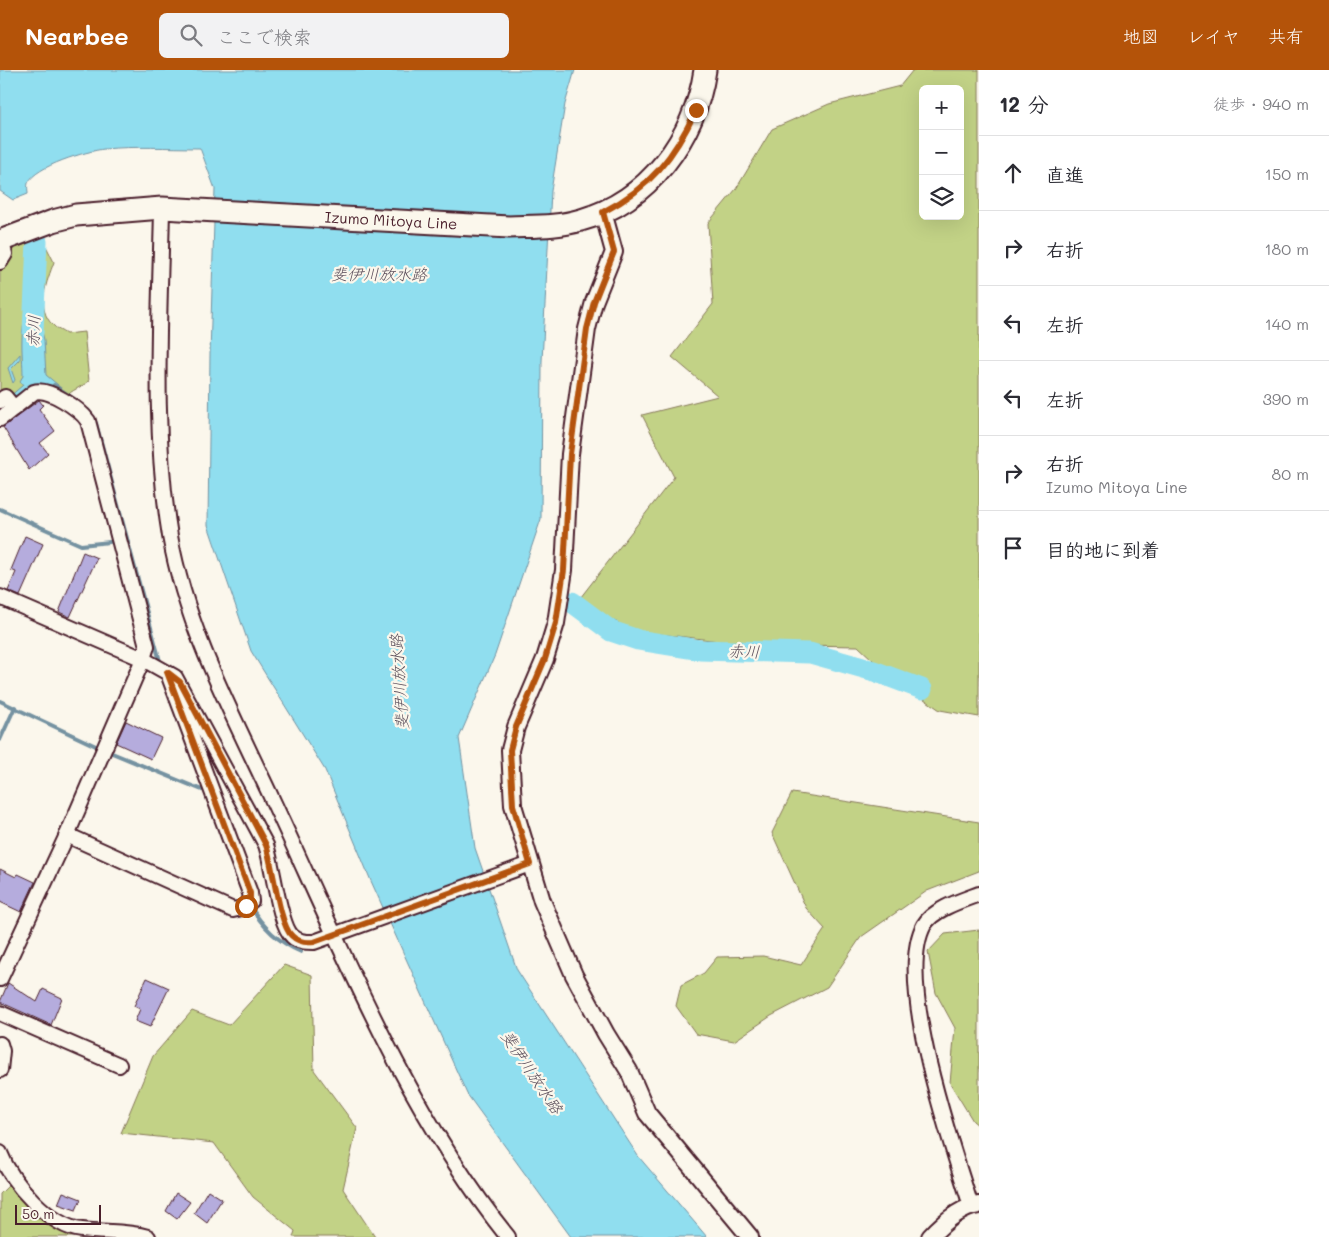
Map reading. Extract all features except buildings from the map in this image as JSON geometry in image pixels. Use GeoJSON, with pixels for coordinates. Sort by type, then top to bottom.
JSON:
{"type":"FeatureCollection","features":[{"type":"Feature","properties":{"kind":"main road","name":"Izumo Mitoya Line"},"geometry":{"type":"LineString","coordinates":[[1,241],[76,215],[162,208],[509,227],[554,225],[581,220],[621,203],[638,190],[670,157],[696,110],[705,70]]}},
{"type":"Feature","properties":{"kind":"street"},"geometry":{"type":"LineString","coordinates":[[162,208],[158,411],[160,458],[170,536],[188,609],[226,705],[376,1022],[450,1156],[508,1237]]}},
{"type":"Feature","properties":{"kind":"street"},"geometry":{"type":"LineString","coordinates":[[603,212],[614,252],[594,302],[587,329],[570,454],[564,570],[556,623],[545,659],[516,727],[510,750],[513,805],[542,901],[574,974],[606,1034],[629,1071],[647,1113],[750,1237]]}},
{"type":"Feature","properties":{"kind":"street"},"geometry":{"type":"LineString","coordinates":[[0,262],[5,254],[1,241]]}},
{"type":"Feature","properties":{"kind":"street"},"geometry":{"type":"LineString","coordinates":[[0,419],[8,403],[34,392],[43,391],[78,410],[88,421],[146,641],[143,660],[67,835],[0,979]]}},
{"type":"Feature","properties":{"kind":"street"},"geometry":{"type":"LineString","coordinates":[[0,597],[143,660],[164,670],[180,682],[266,845],[287,930],[292,936],[306,942],[314,942],[530,864]]}},
{"type":"Feature","properties":{"kind":"street"},"geometry":{"type":"LineString","coordinates":[[67,835],[233,910],[248,904],[250,893],[164,670]]}},
{"type":"Feature","properties":{"kind":"street"},"geometry":{"type":"LineString","coordinates":[[930,1237],[941,1225],[975,1205],[935,1094],[921,1019],[914,956],[924,924],[946,907],[979,894]]}},
{"type":"Feature","properties":{"kind":"street"},"geometry":{"type":"LineString","coordinates":[[0,1013],[119,1065]]}},
{"type":"Feature","properties":{"kind":"street"},"geometry":{"type":"LineString","coordinates":[[0,1044],[2,1051],[0,1070]]}},
{"type":"Feature","properties":{"kind":"street"},"geometry":{"type":"LineString","coordinates":[[0,1153],[10,1174],[20,1186],[50,1216],[59,1222],[82,1230],[118,1230],[148,1237]]}},
{"type":"Feature","properties":{"kind":"green space"},"geometry":{"type":"Polygon","coordinates":[[[913,70],[979,70],[979,717],[940,710],[889,675],[858,646],[745,644],[634,631],[577,602],[674,477],[642,415],[718,396],[672,357],[713,304],[708,223],[736,189],[772,129],[829,104],[900,86],[913,70]]]}},
{"type":"Feature","properties":{"kind":"green space"},"geometry":{"type":"Polygon","coordinates":[[[42,238],[54,262],[44,295],[45,311],[54,326],[66,334],[84,332],[89,381],[66,397],[0,400],[0,268],[8,266],[10,250],[42,238]]]}},
{"type":"Feature","properties":{"kind":"green space"},"geometry":{"type":"Polygon","coordinates":[[[792,793],[979,822],[979,871],[927,891],[861,937],[827,987],[771,1016],[734,1041],[696,1034],[676,1006],[681,985],[704,973],[717,957],[763,956],[801,965],[825,929],[806,908],[772,833],[792,793]]]}},
{"type":"Feature","properties":{"kind":"green space"},"geometry":{"type":"Polygon","coordinates":[[[979,930],[979,1126],[973,1121],[950,1083],[955,1028],[936,993],[928,952],[945,934],[979,930]]]}},
{"type":"Feature","properties":{"kind":"green space"},"geometry":{"type":"Polygon","coordinates":[[[284,965],[312,975],[314,1070],[357,1128],[343,1189],[375,1237],[293,1237],[295,1231],[253,1197],[214,1143],[121,1133],[153,1056],[192,1011],[229,1025],[284,965]]]}},
{"type":"Feature","properties":{"kind":"green space"},"geometry":{"type":"Polygon","coordinates":[[[10,1184],[51,1224],[60,1230],[81,1237],[0,1237],[0,1194],[10,1184]]]}},
{"type":"Feature","properties":{"kind":"water","name":"斐伊川放水路"},"geometry":{"type":"Polygon","coordinates":[[[0,70],[575,70],[565,104],[551,191],[542,361],[541,519],[495,655],[459,738],[475,848],[517,970],[638,1156],[707,1237],[571,1237],[467,1094],[371,881],[325,770],[251,651],[208,525],[210,355],[215,189],[200,148],[104,149],[86,153],[62,160],[40,171],[28,183],[28,194],[13,200],[0,191],[0,70]]]}},
{"type":"Feature","properties":{"kind":"water"},"geometry":{"type":"Polygon","coordinates":[[[33,304],[36,304],[44,340],[46,375],[58,385],[56,388],[39,385],[0,413],[0,405],[23,385],[20,381],[23,376],[23,328],[28,311],[33,304]]]}},
{"type":"Feature","properties":{"kind":"water"},"geometry":{"type":"Polygon","coordinates":[[[20,354],[20,360],[11,369],[15,380],[13,383],[8,368],[20,354]]]}},
{"type":"Feature","properties":{"kind":"waterway","name":"赤川"},"geometry":{"type":"LineString","coordinates":[[33,333],[37,241]]}},
{"type":"Feature","properties":{"kind":"waterway"},"geometry":{"type":"LineString","coordinates":[[54,385],[75,400]]}},
{"type":"Feature","properties":{"kind":"waterway"},"geometry":{"type":"LineString","coordinates":[[88,410],[96,423],[161,665]]}},
{"type":"Feature","properties":{"kind":"waterway"},"geometry":{"type":"LineString","coordinates":[[0,509],[81,545],[110,542]]}},
{"type":"Feature","properties":{"kind":"waterway","name":"赤川"},"geometry":{"type":"LineString","coordinates":[[572,602],[611,631],[638,640],[700,650],[810,653],[874,671],[922,689]]}},
{"type":"Feature","properties":{"kind":"waterway"},"geometry":{"type":"LineString","coordinates":[[0,701],[98,747]]}},
{"type":"Feature","properties":{"kind":"waterway"},"geometry":{"type":"LineString","coordinates":[[0,740],[15,707]]}},
{"type":"Feature","properties":{"kind":"waterway"},"geometry":{"type":"LineString","coordinates":[[112,753],[202,790]]}},
{"type":"Feature","properties":{"kind":"waterway"},"geometry":{"type":"LineString","coordinates":[[250,905],[271,933],[285,944],[301,952]]}},
{"type":"Feature","properties":{"kind":"route"},"geometry":{"type":"LineString","coordinates":[[246,906],[251,899],[250,893],[167,672],[180,682],[266,845],[272,861],[284,923],[287,930],[298,941],[314,942],[530,864],[513,805],[510,750],[516,727],[545,659],[556,623],[564,570],[570,454],[587,329],[594,302],[608,272],[614,252],[612,238],[603,212],[621,203],[654,176],[684,136],[696,110]]}}]}
